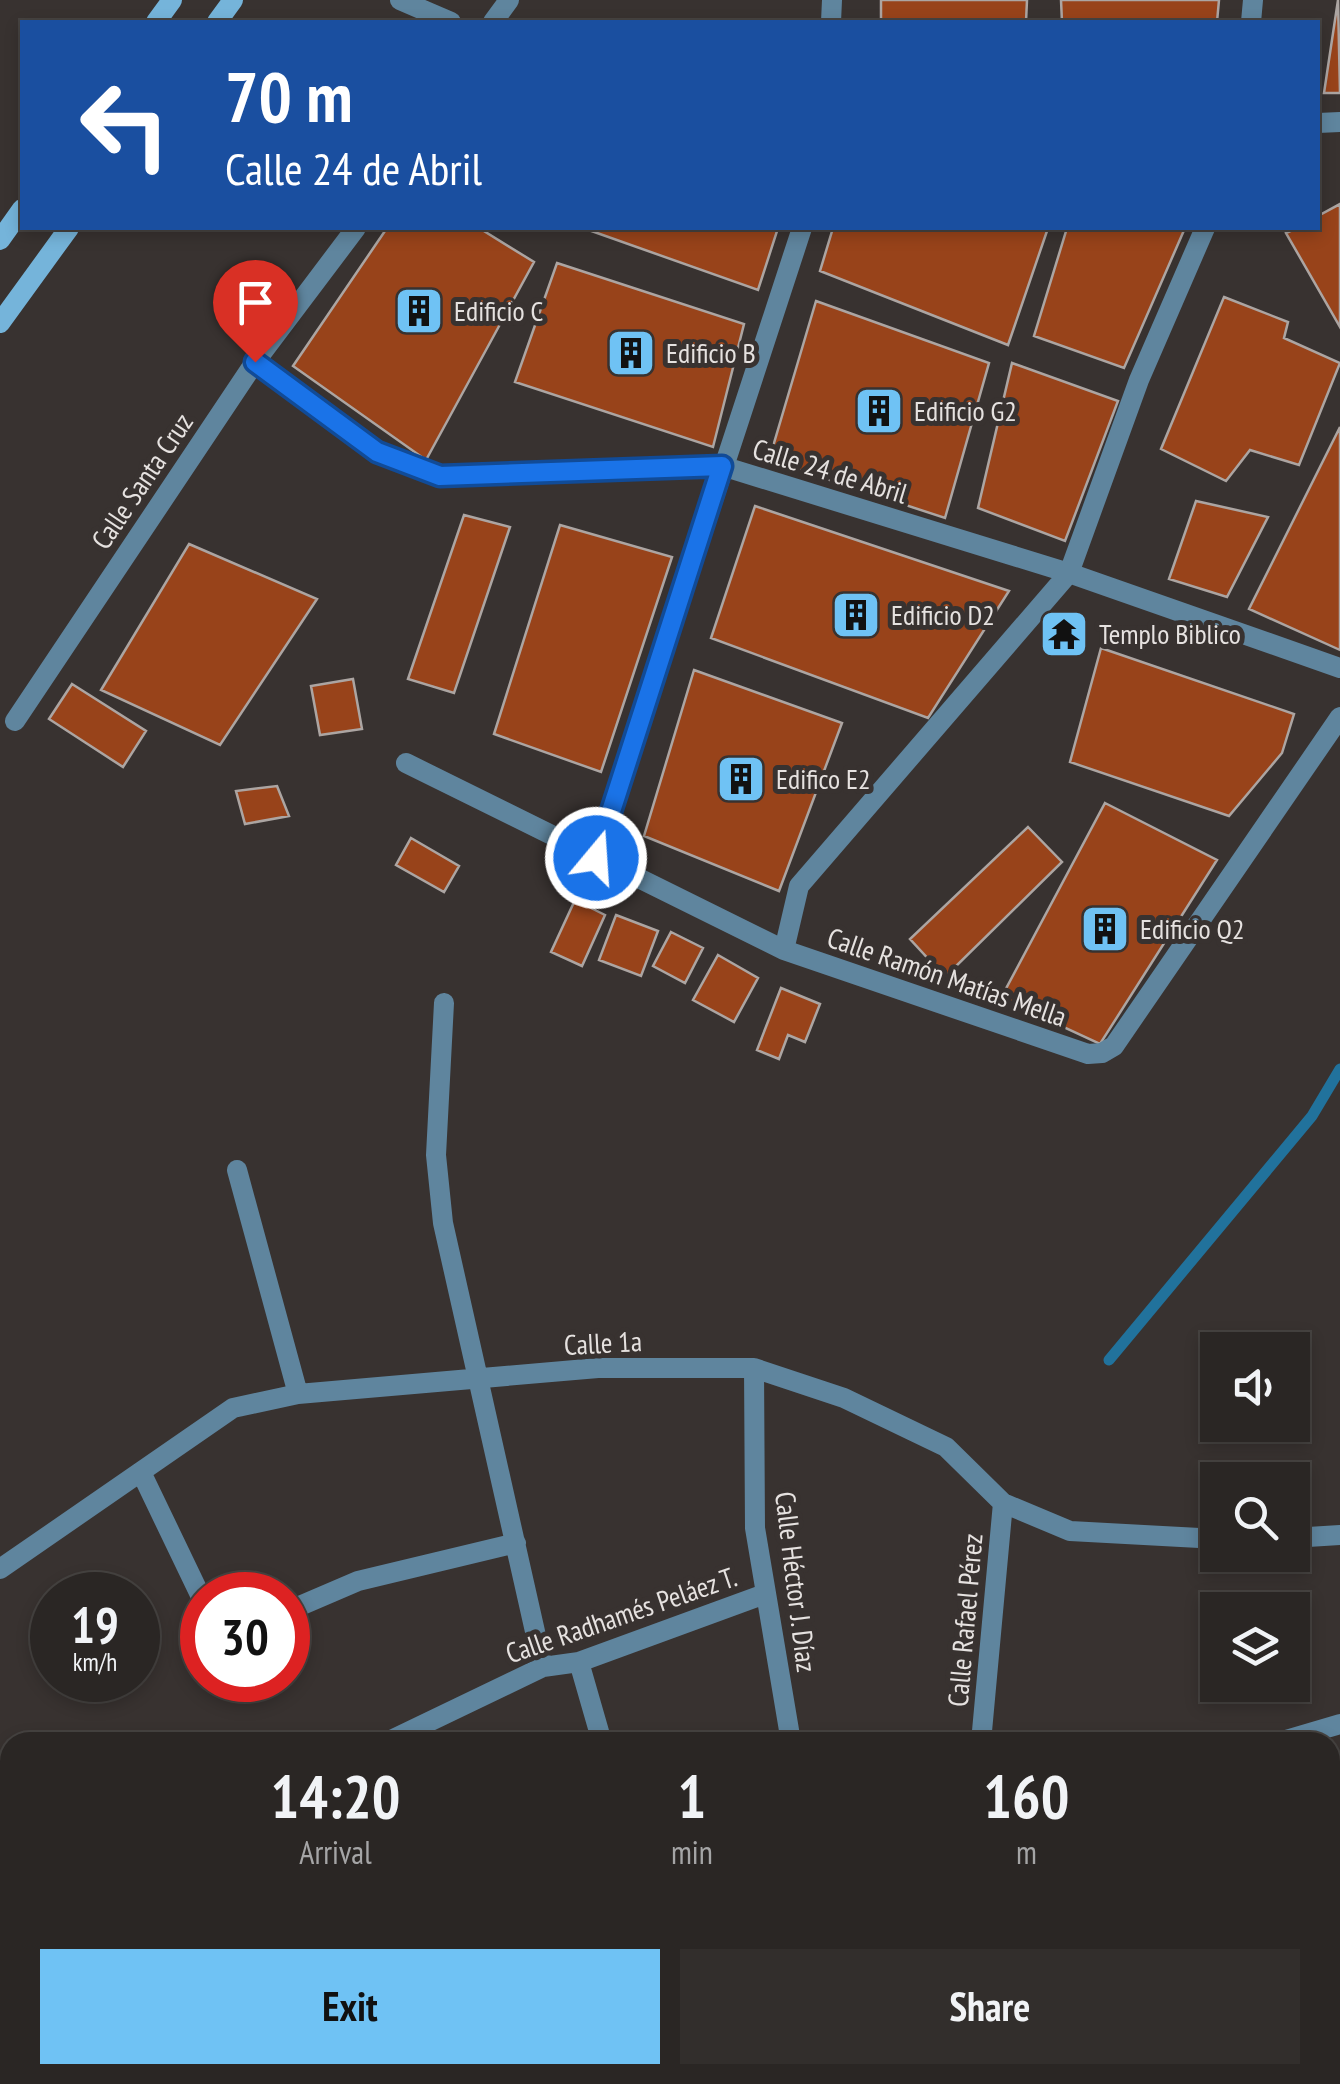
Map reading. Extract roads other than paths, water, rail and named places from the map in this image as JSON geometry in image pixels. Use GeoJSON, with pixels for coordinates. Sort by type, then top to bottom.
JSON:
{"type":"FeatureCollection","features":[{"type":"Feature","properties":{"kind":"main road"},"geometry":{"type":"LineString","coordinates":[[219,20],[234,0]]}},
{"type":"Feature","properties":{"kind":"main road"},"geometry":{"type":"LineString","coordinates":[[0,240],[20,212]]}},
{"type":"Feature","properties":{"kind":"main road"},"geometry":{"type":"LineString","coordinates":[[0,323],[68,230]]}},
{"type":"Feature","properties":{"kind":"street"},"geometry":{"type":"LineString","coordinates":[[400,0],[446,20]]}},
{"type":"Feature","properties":{"kind":"street"},"geometry":{"type":"LineString","coordinates":[[494,20],[509,0]]}},
{"type":"Feature","properties":{"kind":"street","name":"Calle Santa Cruz"},"geometry":{"type":"LineString","coordinates":[[15,720],[255,362],[354,230]]}},
{"type":"Feature","properties":{"kind":"street"},"geometry":{"type":"LineString","coordinates":[[596,858],[801,230]]}},
{"type":"Feature","properties":{"kind":"street"},"geometry":{"type":"LineString","coordinates":[[784,950],[799,886],[1069,573],[1139,380],[1204,230]]}},
{"type":"Feature","properties":{"kind":"street","name":"Calle 24 de Abril"},"geometry":{"type":"LineString","coordinates":[[255,362],[377,452],[440,476],[722,466],[1069,573],[1340,668]]}},
{"type":"Feature","properties":{"kind":"street","name":"Calle Ramón Matías Mella"},"geometry":{"type":"LineString","coordinates":[[406,762],[784,950],[1088,1054],[1102,1053],[1114,1046],[1340,717]]}},
{"type":"Feature","properties":{"kind":"street"},"geometry":{"type":"LineString","coordinates":[[444,1003],[436,1155],[443,1223],[482,1382],[543,1667]]}},
{"type":"Feature","properties":{"kind":"street"},"geometry":{"type":"LineString","coordinates":[[238,1170],[298,1394]]}},
{"type":"Feature","properties":{"kind":"street","name":"Calle 1a"},"geometry":{"type":"LineString","coordinates":[[0,1569],[233,1408],[298,1394],[482,1382],[598,1368],[754,1368],[844,1398],[946,1447],[1004,1502],[1070,1531],[1200,1538]]}},
{"type":"Feature","properties":{"kind":"street","name":"Calle Héctor J. Díaz"},"geometry":{"type":"LineString","coordinates":[[754,1368],[755,1528],[790,1732]]}},
{"type":"Feature","properties":{"kind":"street"},"geometry":{"type":"LineString","coordinates":[[140,1472],[189,1572]]}},
{"type":"Feature","properties":{"kind":"street","name":"Calle Rafael Pérez"},"geometry":{"type":"LineString","coordinates":[[982,1732],[1004,1502]]}},
{"type":"Feature","properties":{"kind":"street"},"geometry":{"type":"LineString","coordinates":[[1310,1537],[1340,1535]]}},
{"type":"Feature","properties":{"kind":"street"},"geometry":{"type":"LineString","coordinates":[[310,1602],[358,1581],[516,1543]]}},
{"type":"Feature","properties":{"kind":"street","name":"Calle Radhamés Peláez T."},"geometry":{"type":"LineString","coordinates":[[408,1732],[543,1667],[578,1662],[765,1594]]}},
{"type":"Feature","properties":{"kind":"street"},"geometry":{"type":"LineString","coordinates":[[578,1662],[599,1732]]}},
{"type":"Feature","properties":{"kind":"street"},"geometry":{"type":"LineString","coordinates":[[1313,1732],[1340,1724]]}},
{"type":"Feature","properties":{"kind":"waterway"},"geometry":{"type":"LineString","coordinates":[[1109,1360],[1312,1116],[1340,1069]]}},
{"type":"Feature","properties":{"kind":"place","name":"Edificio C"},"geometry":{"type":"Point","coordinates":[419,311]}},
{"type":"Feature","properties":{"kind":"place","name":"Edificio B"},"geometry":{"type":"Point","coordinates":[631,353]}},
{"type":"Feature","properties":{"kind":"place","name":"Edificio G2"},"geometry":{"type":"Point","coordinates":[879,411]}},
{"type":"Feature","properties":{"kind":"place","name":"Edificio D2"},"geometry":{"type":"Point","coordinates":[856,615]}},
{"type":"Feature","properties":{"kind":"place","name":"Templo Biblico"},"geometry":{"type":"Point","coordinates":[1064,634]}},
{"type":"Feature","properties":{"kind":"place","name":"Edifico E2"},"geometry":{"type":"Point","coordinates":[741,779]}},
{"type":"Feature","properties":{"kind":"place","name":"Edificio Q2"},"geometry":{"type":"Point","coordinates":[1105,929]}}]}
